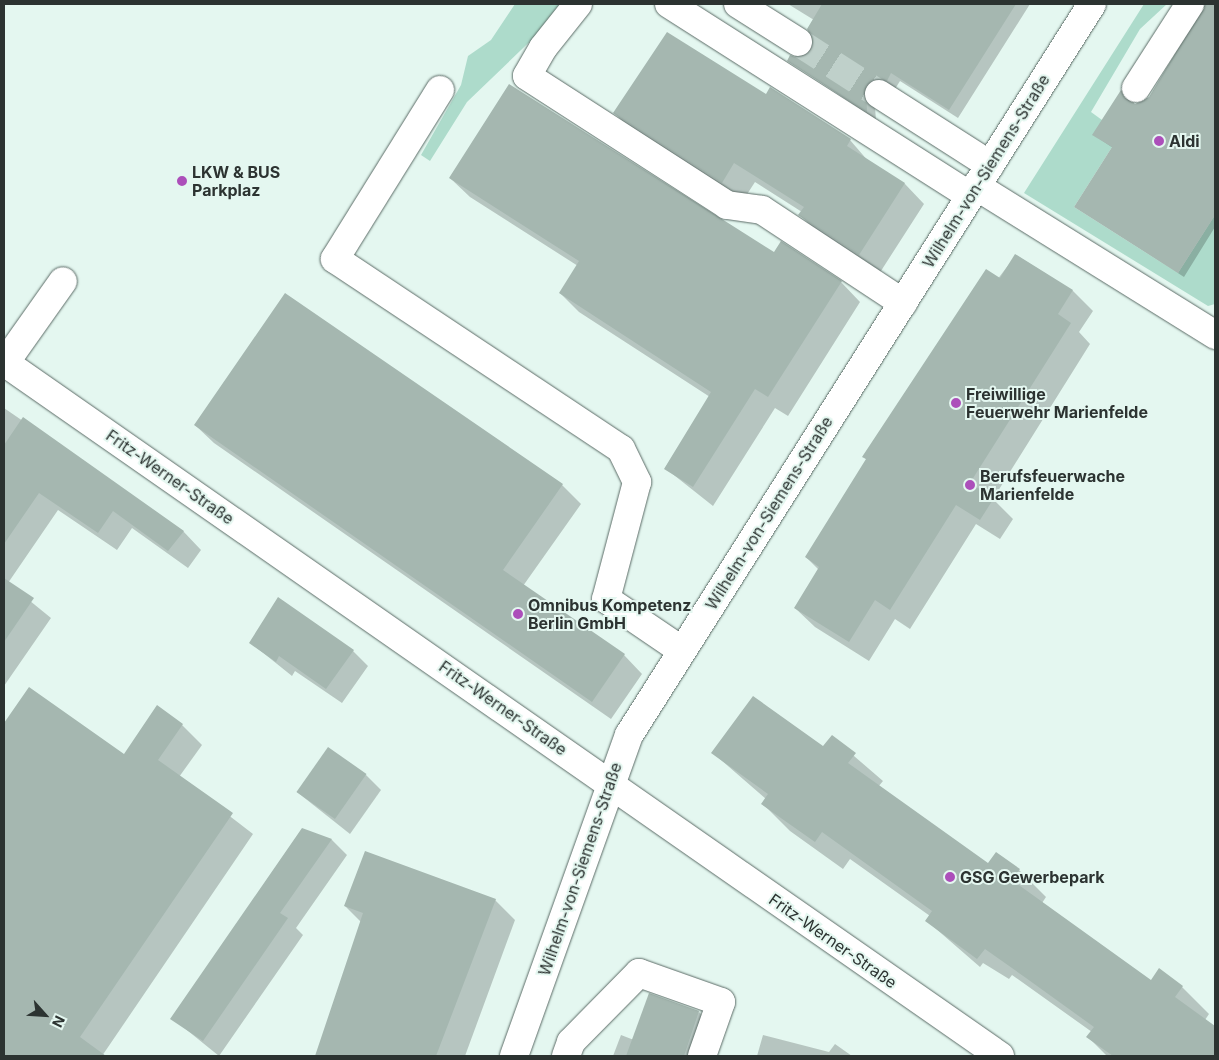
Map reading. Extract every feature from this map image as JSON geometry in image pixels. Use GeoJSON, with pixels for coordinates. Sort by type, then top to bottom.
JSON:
{"type":"FeatureCollection","features":[{"type":"Feature","properties":{"kind":"street"},"geometry":{"type":"LineString","coordinates":[[578,4],[543,48],[527,76],[727,205],[762,210],[902,302]]}},
{"type":"Feature","properties":{"kind":"street"},"geometry":{"type":"LineString","coordinates":[[669,4],[979,182],[1215,335]]}},
{"type":"Feature","properties":{"kind":"street"},"geometry":{"type":"LineString","coordinates":[[738,4],[798,42]]}},
{"type":"Feature","properties":{"kind":"street","name":"Wilhelm-von-Siemens-Straße"},"geometry":{"type":"LineString","coordinates":[[514,1056],[628,735],[1092,4]]}},
{"type":"Feature","properties":{"kind":"street"},"geometry":{"type":"LineString","coordinates":[[1136,88],[1190,4]]}},
{"type":"Feature","properties":{"kind":"street"},"geometry":{"type":"LineString","coordinates":[[440,90],[335,259],[621,449],[637,482],[606,599],[682,650]]}},
{"type":"Feature","properties":{"kind":"street"},"geometry":{"type":"LineString","coordinates":[[878,94],[979,182]]}},
{"type":"Feature","properties":{"kind":"street"},"geometry":{"type":"LineString","coordinates":[[5,363],[63,280]]}},
{"type":"Feature","properties":{"kind":"street","name":"Fritz-Werner-Straße"},"geometry":{"type":"LineString","coordinates":[[5,363],[610,782],[671,829],[1000,1056]]}},
{"type":"Feature","properties":{"kind":"street"},"geometry":{"type":"LineString","coordinates":[[566,1056],[571,1042],[639,973],[721,1002],[702,1056]]}},
{"type":"Feature","properties":{"kind":"green space"},"geometry":{"type":"Polygon","coordinates":[[[515,4],[560,4],[546,26],[467,102],[430,161],[421,155],[461,85],[468,56],[491,40],[515,4]]]}},
{"type":"Feature","properties":{"kind":"green space"},"geometry":{"type":"Polygon","coordinates":[[[1144,4],[1167,4],[1140,29],[1091,112],[1102,120],[1112,147],[1074,207],[1178,273],[1215,215],[1215,304],[1208,306],[1024,193],[1144,4]]]}},
{"type":"Feature","properties":{"kind":"building"},"geometry":{"type":"Polygon","coordinates":[[[822,4],[1016,4],[949,110],[891,73],[887,81],[872,80],[866,86],[867,112],[787,61],[790,55],[798,58],[811,51],[814,42],[807,29],[822,4]]]}},
{"type":"Feature","properties":{"kind":"building","name":"Aldi"},"geometry":{"type":"Polygon","coordinates":[[[1205,4],[1215,4],[1215,215],[1178,273],[1074,207],[1112,147],[1092,135],[1121,90],[1135,104],[1149,97],[1205,4]]]}},
{"type":"Feature","properties":{"kind":"building"},"geometry":{"type":"Polygon","coordinates":[[[667,32],[766,94],[770,87],[851,139],[847,146],[905,183],[859,255],[798,215],[804,207],[734,163],[722,183],[613,113],[667,32]]]}},
{"type":"Feature","properties":{"kind":"building"},"geometry":{"type":"Polygon","coordinates":[[[509,84],[774,252],[781,241],[842,281],[768,397],[755,389],[693,487],[664,469],[711,392],[559,293],[579,261],[449,178],[509,84]]]}},
{"type":"Feature","properties":{"kind":"building"},"geometry":{"type":"Polygon","coordinates":[[[1015,254],[1073,290],[1058,314],[1071,323],[970,483],[994,498],[980,520],[956,505],[890,610],[875,600],[849,642],[794,608],[819,567],[805,557],[866,459],[862,457],[986,269],[1000,278],[1015,254]]]}},
{"type":"Feature","properties":{"kind":"building"},"geometry":{"type":"Polygon","coordinates":[[[285,293],[563,484],[503,570],[625,654],[592,702],[194,425],[285,293]]]}},
{"type":"Feature","properties":{"kind":"building"},"geometry":{"type":"Polygon","coordinates":[[[23,417],[184,531],[168,551],[113,511],[98,533],[39,493],[4,544],[4,445],[23,417]]]}},
{"type":"Feature","properties":{"kind":"building"},"geometry":{"type":"Polygon","coordinates":[[[4,578],[34,598],[4,642],[4,578]]]}},
{"type":"Feature","properties":{"kind":"building"},"geometry":{"type":"Polygon","coordinates":[[[278,597],[354,650],[326,689],[279,656],[276,662],[249,643],[278,597]]]}},
{"type":"Feature","properties":{"kind":"building"},"geometry":{"type":"Polygon","coordinates":[[[29,687],[124,754],[157,705],[183,724],[158,760],[233,813],[80,1037],[106,1056],[4,1056],[4,723],[29,687]]]}},
{"type":"Feature","properties":{"kind":"building","name":"GSG Gewerbepark"},"geometry":{"type":"Polygon","coordinates":[[[753,696],[823,746],[832,735],[856,753],[848,763],[988,863],[996,852],[1020,869],[1012,880],[1151,980],[1159,968],[1183,986],[1175,997],[1215,1026],[1215,1056],[1113,1056],[1086,1037],[1094,1027],[1026,978],[985,949],[977,959],[925,921],[932,911],[822,832],[815,842],[761,804],[768,794],[711,753],[753,696]]]}},
{"type":"Feature","properties":{"kind":"building"},"geometry":{"type":"Polygon","coordinates":[[[328,747],[367,774],[335,819],[296,792],[328,747]]]}},
{"type":"Feature","properties":{"kind":"building"},"geometry":{"type":"Polygon","coordinates":[[[302,828],[332,839],[280,913],[288,918],[203,1041],[170,1019],[302,828]]]}},
{"type":"Feature","properties":{"kind":"building"},"geometry":{"type":"Polygon","coordinates":[[[365,851],[496,899],[436,1056],[315,1056],[363,913],[344,906],[365,851]]]}},
{"type":"Feature","properties":{"kind":"building"},"geometry":{"type":"Polygon","coordinates":[[[649,993],[699,1011],[684,1056],[626,1056],[649,993]]]}},
{"type":"Feature","properties":{"kind":"tunnel"},"geometry":{"type":"LineString","coordinates":[[798,42],[879,94]]}},
{"type":"Feature","properties":{"kind":"place","name":"Aldi"},"geometry":{"type":"Point","coordinates":[1159,141]}},
{"type":"Feature","properties":{"kind":"place","name":"LKW & BUS Parkplaz"},"geometry":{"type":"Point","coordinates":[182,181]}},
{"type":"Feature","properties":{"kind":"place","name":"Freiwillige Feuerwehr Marienfelde"},"geometry":{"type":"Point","coordinates":[956,403]}},
{"type":"Feature","properties":{"kind":"place","name":"Berufsfeuerwache Marienfelde"},"geometry":{"type":"Point","coordinates":[970,485]}},
{"type":"Feature","properties":{"kind":"place","name":"Omnibus Kompetenz Berlin GmbH"},"geometry":{"type":"Point","coordinates":[518,614]}},
{"type":"Feature","properties":{"kind":"place","name":"GSG Gewerbepark"},"geometry":{"type":"Point","coordinates":[950,877]}}]}
